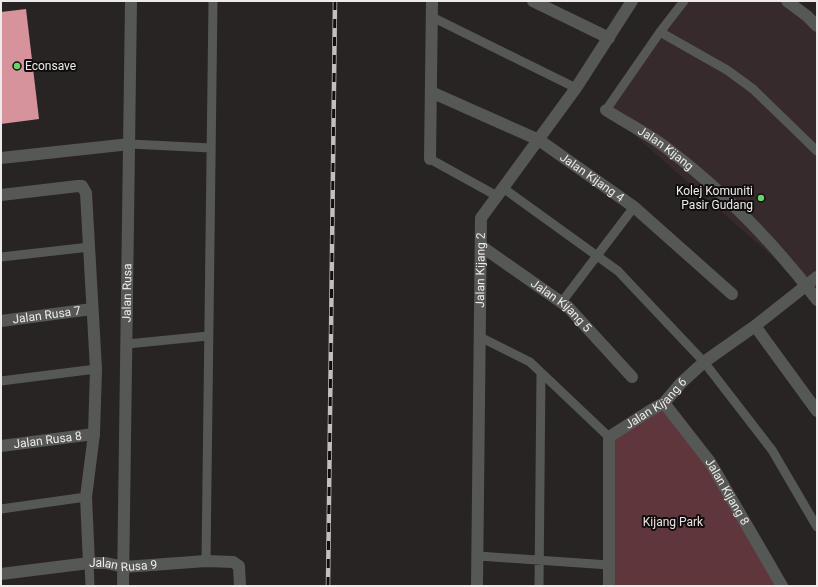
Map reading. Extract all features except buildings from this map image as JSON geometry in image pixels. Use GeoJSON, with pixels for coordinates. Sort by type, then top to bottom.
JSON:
{"type":"FeatureCollection","features":[{"type":"Feature","properties":{"kind":"street","name":"Jalan Rusa"},"geometry":{"type":"LineString","coordinates":[[123,586],[131,1]]}},
{"type":"Feature","properties":{"kind":"street"},"geometry":{"type":"LineString","coordinates":[[430,159],[432,1]]}},
{"type":"Feature","properties":{"kind":"street"},"geometry":{"type":"LineString","coordinates":[[533,1],[609,38]]}},
{"type":"Feature","properties":{"kind":"street","name":"Jalan Kijang 2"},"geometry":{"type":"LineString","coordinates":[[478,586],[481,218],[576,88],[632,1]]}},
{"type":"Feature","properties":{"kind":"street"},"geometry":{"type":"LineString","coordinates":[[787,1],[807,16],[817,26]]}},
{"type":"Feature","properties":{"kind":"street","name":"Jalan Kijang 4"},"geometry":{"type":"LineString","coordinates":[[431,92],[539,140],[634,207],[732,294]]}},
{"type":"Feature","properties":{"kind":"street","name":"Jalan Kijang"},"geometry":{"type":"LineString","coordinates":[[606,110],[667,149],[736,208],[817,300]]}},
{"type":"Feature","properties":{"kind":"street"},"geometry":{"type":"LineString","coordinates":[[1,158],[130,144]]}},
{"type":"Feature","properties":{"kind":"street"},"geometry":{"type":"LineString","coordinates":[[1,195],[74,186],[82,186],[86,193],[96,370],[94,434],[86,497],[89,563]]}},
{"type":"Feature","properties":{"kind":"street","name":"Jalan Kijang 5"},"geometry":{"type":"LineString","coordinates":[[481,246],[568,307],[632,377]]}},
{"type":"Feature","properties":{"kind":"street","name":"Jalan Kijang 6"},"geometry":{"type":"LineString","coordinates":[[609,437],[664,403],[681,383],[704,362],[755,326],[817,277]]}},
{"type":"Feature","properties":{"kind":"street","name":"Jalan Rusa 7"},"geometry":{"type":"LineString","coordinates":[[1,321],[92,309]]}},
{"type":"Feature","properties":{"kind":"street"},"geometry":{"type":"LineString","coordinates":[[755,326],[817,411]]}},
{"type":"Feature","properties":{"kind":"street","name":"Jalan Kijang 8"},"geometry":{"type":"LineString","coordinates":[[664,403],[710,462],[782,586]]}},
{"type":"Feature","properties":{"kind":"street","name":"Jalan Rusa 8"},"geometry":{"type":"LineString","coordinates":[[1,446],[94,434]]}},
{"type":"Feature","properties":{"kind":"street"},"geometry":{"type":"LineString","coordinates":[[608,586],[609,437]]}},
{"type":"Feature","properties":{"kind":"street","name":"Jalan Rusa 9"},"geometry":{"type":"LineString","coordinates":[[1,574],[89,563],[106,563],[124,567],[206,561],[237,563],[240,570],[240,586]]}},
{"type":"Feature","properties":{"kind":"lane"},"geometry":{"type":"LineString","coordinates":[[206,561],[213,1]]}},
{"type":"Feature","properties":{"kind":"lane"},"geometry":{"type":"LineString","coordinates":[[606,110],[660,32],[684,1]]}},
{"type":"Feature","properties":{"kind":"lane"},"geometry":{"type":"LineString","coordinates":[[432,17],[576,88]]}},
{"type":"Feature","properties":{"kind":"lane"},"geometry":{"type":"LineString","coordinates":[[660,32],[732,74],[753,89],[817,151]]}},
{"type":"Feature","properties":{"kind":"lane"},"geometry":{"type":"LineString","coordinates":[[130,144],[211,148]]}},
{"type":"Feature","properties":{"kind":"lane"},"geometry":{"type":"LineString","coordinates":[[430,159],[500,192],[598,256],[618,271],[704,362],[772,450],[817,527]]}},
{"type":"Feature","properties":{"kind":"lane"},"geometry":{"type":"LineString","coordinates":[[561,303],[634,207]]}},
{"type":"Feature","properties":{"kind":"lane"},"geometry":{"type":"LineString","coordinates":[[1,257],[90,247]]}},
{"type":"Feature","properties":{"kind":"lane"},"geometry":{"type":"LineString","coordinates":[[127,344],[208,336]]}},
{"type":"Feature","properties":{"kind":"lane"},"geometry":{"type":"LineString","coordinates":[[480,336],[530,362],[609,437]]}},
{"type":"Feature","properties":{"kind":"lane"},"geometry":{"type":"LineString","coordinates":[[1,381],[96,370]]}},
{"type":"Feature","properties":{"kind":"lane"},"geometry":{"type":"LineString","coordinates":[[539,586],[541,373]]}},
{"type":"Feature","properties":{"kind":"lane"},"geometry":{"type":"LineString","coordinates":[[1,509],[86,497]]}},
{"type":"Feature","properties":{"kind":"lane"},"geometry":{"type":"LineString","coordinates":[[478,556],[609,565]]}},
{"type":"Feature","properties":{"kind":"lane"},"geometry":{"type":"LineString","coordinates":[[89,563],[90,586]]}},
{"type":"Feature","properties":{"kind":"shaded area","name":"Kolej Komuniti Pasir Gudang"},"geometry":{"type":"Polygon","coordinates":[[[684,1],[787,1],[817,26],[817,300],[806,286],[606,110],[684,1]]]}},
{"type":"Feature","properties":{"kind":"green space","name":"Kijang Park"},"geometry":{"type":"Polygon","coordinates":[[[664,403],[710,462],[782,586],[609,586],[609,437],[664,403]]]}},
{"type":"Feature","properties":{"kind":"railway"},"geometry":{"type":"LineString","coordinates":[[328,586],[335,1]]}},
{"type":"Feature","properties":{"kind":"place","name":"Econsave"},"geometry":{"type":"Point","coordinates":[17,66]}},
{"type":"Feature","properties":{"kind":"place","name":"Kolej Komuniti Pasir Gudang"},"geometry":{"type":"Point","coordinates":[761,198]}}]}
